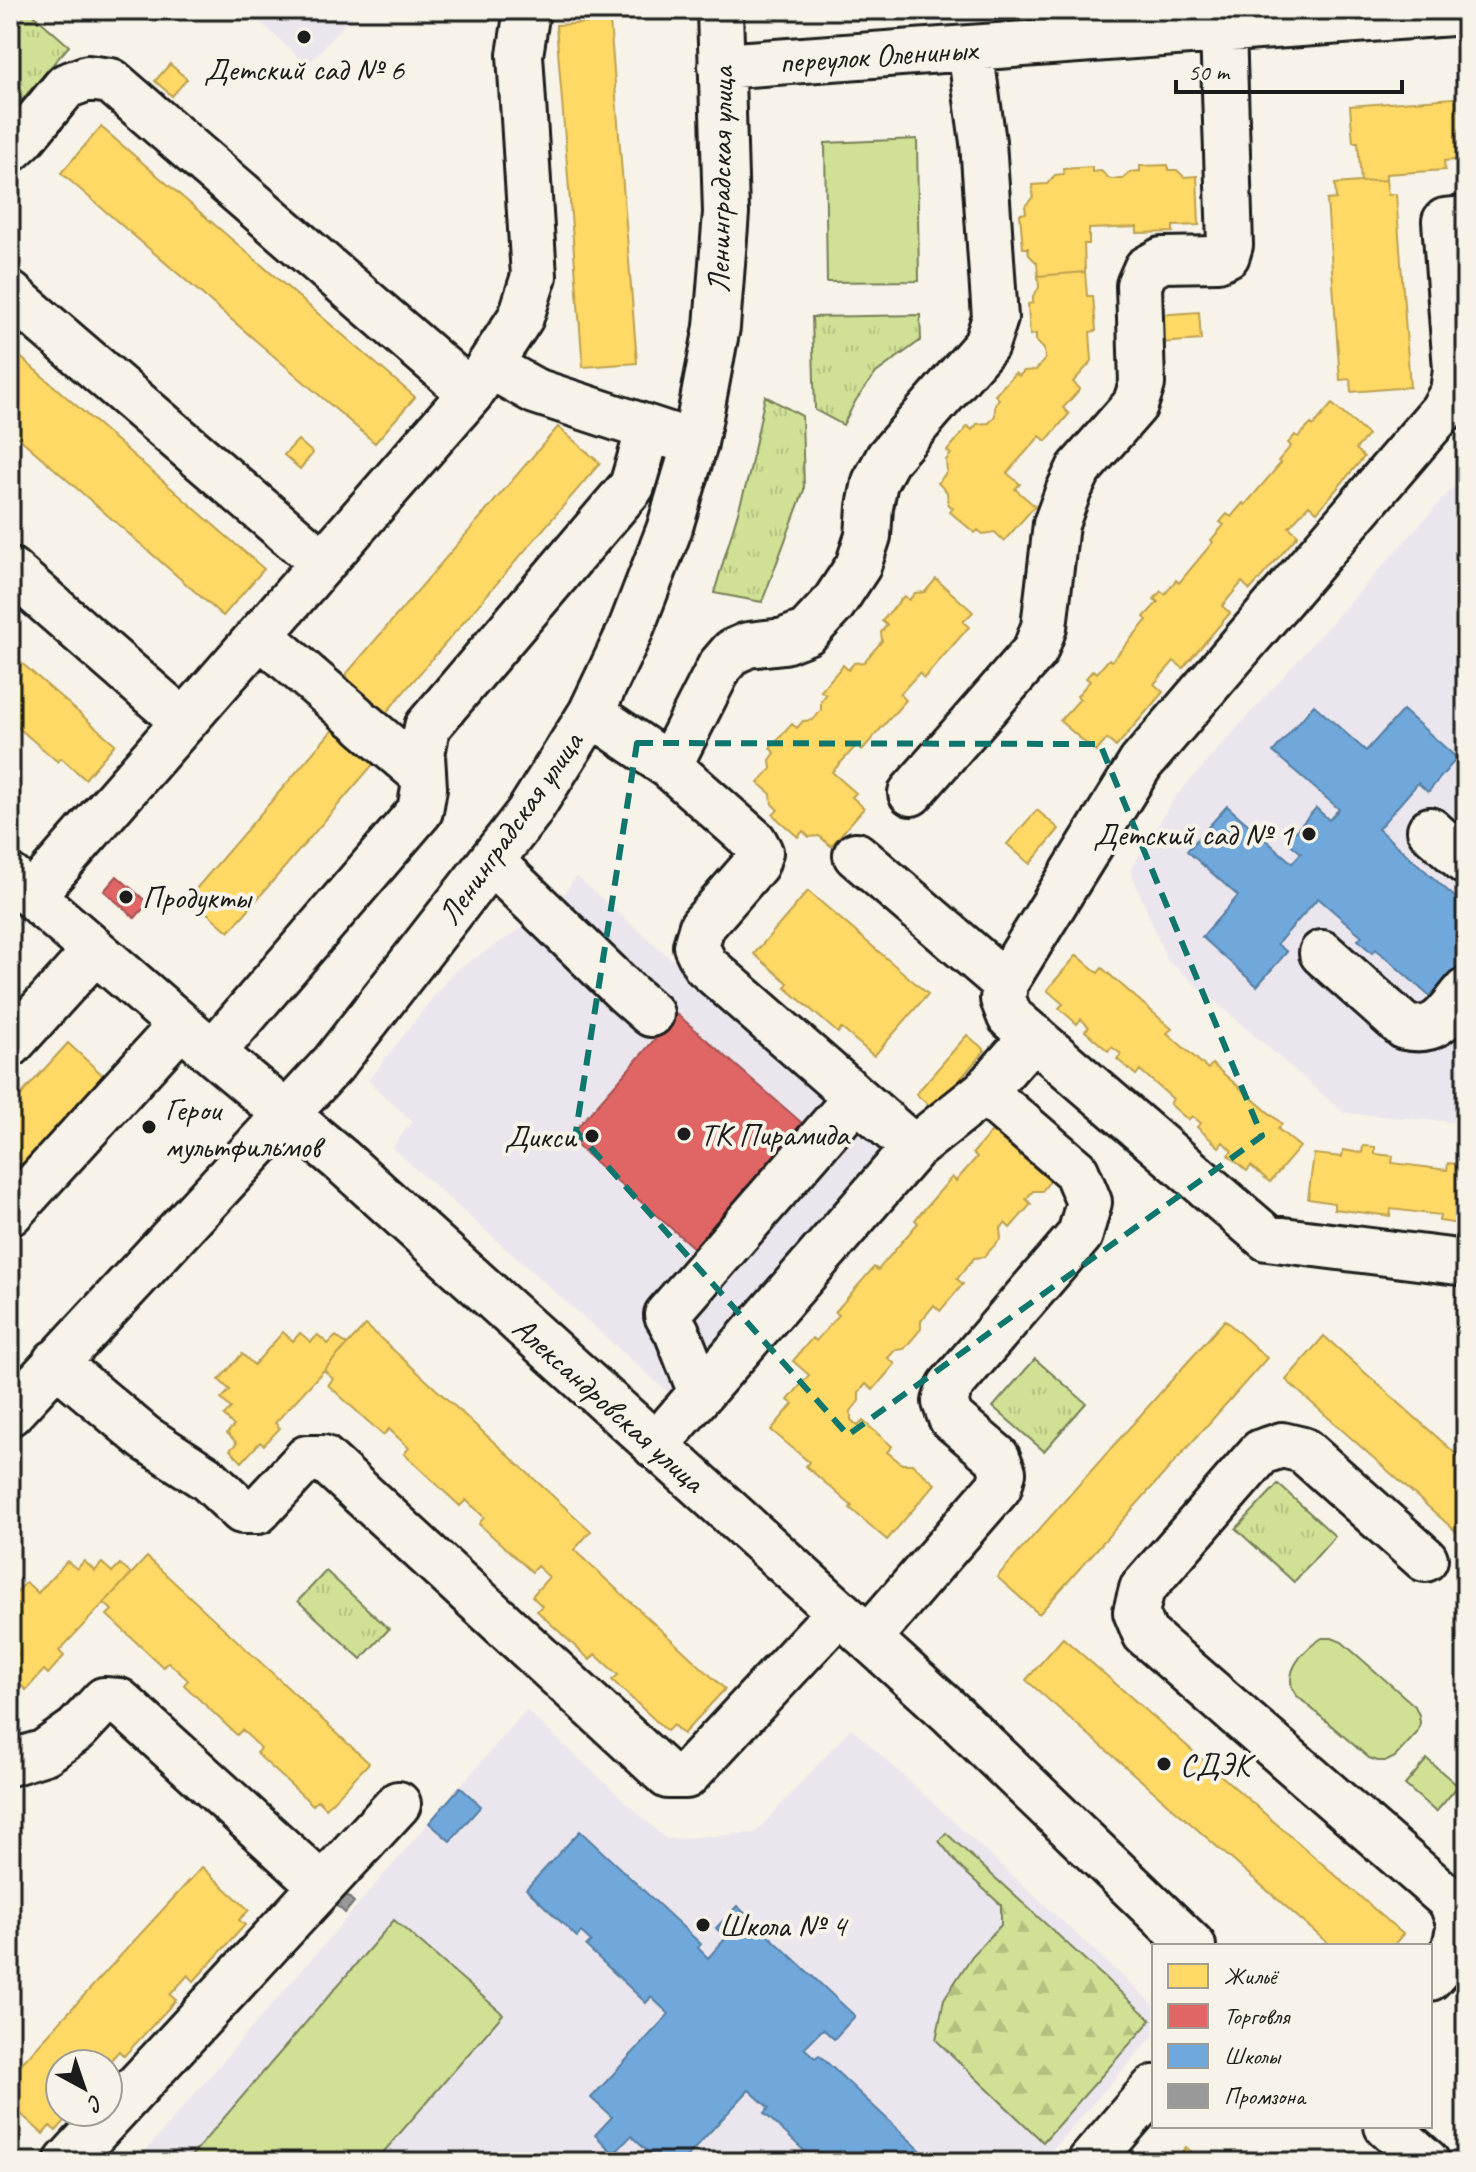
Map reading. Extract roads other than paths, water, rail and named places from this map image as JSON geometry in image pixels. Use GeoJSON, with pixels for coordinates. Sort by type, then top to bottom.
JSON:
{"type":"FeatureCollection","features":[{"type":"Feature","properties":{"kind":"street"},"geometry":{"type":"LineString","coordinates":[[21,886],[184,722],[481,380],[521,317],[534,276],[520,55],[527,10]]}},
{"type":"Feature","properties":{"kind":"street","name":"Ленинградская улица"},"geometry":{"type":"LineString","coordinates":[[10,1413],[333,1064],[529,812],[591,713],[630,631],[669,530],[695,443],[717,327],[726,213],[720,10]]}},
{"type":"Feature","properties":{"kind":"street","name":"переулок Олениных"},"geometry":{"type":"LineString","coordinates":[[721,66],[1466,12]]}},
{"type":"Feature","properties":{"kind":"street"},"geometry":{"type":"LineString","coordinates":[[911,793],[1035,651],[1044,627],[1056,524],[1068,492],[1079,469],[1135,405],[1142,384],[1139,285],[1146,269],[1162,260],[1218,259],[1227,255],[1230,245],[1223,30]]}},
{"type":"Feature","properties":{"kind":"street"},"geometry":{"type":"LineString","coordinates":[[669,766],[720,666],[732,652],[748,645],[784,641],[807,632],[833,604],[858,566],[868,536],[875,482],[888,458],[986,345],[995,318],[983,142],[970,49]]}},
{"type":"Feature","properties":{"kind":"street"},"geometry":{"type":"LineString","coordinates":[[10,150],[66,86],[88,78],[111,81],[481,380],[535,391],[695,443]]}},
{"type":"Feature","properties":{"kind":"street"},"geometry":{"type":"LineString","coordinates":[[1466,219],[1445,221],[1456,369],[1453,392],[1442,411],[1141,763],[1005,983],[1003,999],[1010,1017],[1267,1238],[1466,1263]]}},
{"type":"Feature","properties":{"kind":"street"},"geometry":{"type":"LineString","coordinates":[[10,294],[323,563]]}},
{"type":"Feature","properties":{"kind":"street"},"geometry":{"type":"LineString","coordinates":[[10,1213],[197,1039],[420,811],[424,788],[422,755],[427,727],[632,486],[649,429]]}},
{"type":"Feature","properties":{"kind":"street"},"geometry":{"type":"LineString","coordinates":[[10,570],[184,722]]}},
{"type":"Feature","properties":{"kind":"street"},"geometry":{"type":"LineString","coordinates":[[260,635],[423,775]]}},
{"type":"Feature","properties":{"kind":"street"},"geometry":{"type":"LineString","coordinates":[[591,713],[669,766],[754,841],[760,852],[756,864],[702,926],[696,946],[705,965],[914,1148]]}},
{"type":"Feature","properties":{"kind":"street"},"geometry":{"type":"LineString","coordinates":[[1430,830],[1466,862]]}},
{"type":"Feature","properties":{"kind":"street"},"geometry":{"type":"LineString","coordinates":[[856,855],[1005,983]]}},
{"type":"Feature","properties":{"kind":"street"},"geometry":{"type":"LineString","coordinates":[[492,862],[651,1014]]}},
{"type":"Feature","properties":{"kind":"street","name":"Александровская улица"},"geometry":{"type":"LineString","coordinates":[[21,886],[341,1160],[950,1712],[1191,1944]]}},
{"type":"Feature","properties":{"kind":"street"},"geometry":{"type":"LineString","coordinates":[[10,1045],[95,951]]}},
{"type":"Feature","properties":{"kind":"street"},"geometry":{"type":"LineString","coordinates":[[1322,953],[1405,1027],[1421,1030],[1437,1024],[1466,991]]}},
{"type":"Feature","properties":{"kind":"street"},"geometry":{"type":"LineString","coordinates":[[655,1446],[914,1148],[984,1092],[1033,1036]]}},
{"type":"Feature","properties":{"kind":"street"},"geometry":{"type":"LineString","coordinates":[[55,1362],[145,1438],[208,1479],[242,1511],[258,1511],[307,1458],[323,1458],[668,1776],[686,1776],[999,1487],[1003,1472],[997,1457],[951,1418],[945,1402],[950,1386],[1080,1235],[1089,1202],[1076,1171],[984,1092]]}},
{"type":"Feature","properties":{"kind":"street"},"geometry":{"type":"LineString","coordinates":[[701,1393],[667,1315],[856,1098]]}},
{"type":"Feature","properties":{"kind":"street"},"geometry":{"type":"LineString","coordinates":[[1425,1559],[1303,1450],[1282,1445],[1261,1452],[1161,1566],[1142,1589],[1136,1612],[1145,1634],[1451,1901],[1460,1925],[1454,1951],[1432,1976]]}},
{"type":"Feature","properties":{"kind":"street"},"geometry":{"type":"LineString","coordinates":[[10,1763],[45,1752],[76,1730],[104,1700],[119,1701],[322,1886]]}},
{"type":"Feature","properties":{"kind":"street"},"geometry":{"type":"LineString","coordinates":[[67,2162],[322,1886],[397,1823]]}},
{"type":"Feature","properties":{"kind":"street"},"geometry":{"type":"LineString","coordinates":[[1090,2162],[1152,2090]]}},
{"type":"Feature","properties":{"kind":"street"},"geometry":{"type":"LineString","coordinates":[[1389,2128],[1427,2162]]}},
{"type":"Feature","properties":{"kind":"place","name":"Детский сад № 6"},"geometry":{"type":"Point","coordinates":[304,37]}},
{"type":"Feature","properties":{"kind":"place","name":"Детский сад № 1"},"geometry":{"type":"Point","coordinates":[1309,834]}},
{"type":"Feature","properties":{"kind":"place","name":"Продукты"},"geometry":{"type":"Point","coordinates":[126,897]}},
{"type":"Feature","properties":{"kind":"place","name":"Герои мультфильмов"},"geometry":{"type":"Point","coordinates":[149,1127]}},
{"type":"Feature","properties":{"kind":"place","name":"ТК Пирамида"},"geometry":{"type":"Point","coordinates":[684,1134]}},
{"type":"Feature","properties":{"kind":"place","name":"Дикси"},"geometry":{"type":"Point","coordinates":[592,1136]}},
{"type":"Feature","properties":{"kind":"place","name":"СДЭК"},"geometry":{"type":"Point","coordinates":[1164,1764]}},
{"type":"Feature","properties":{"kind":"place","name":"Школа № 4"},"geometry":{"type":"Point","coordinates":[703,1925]}}]}
